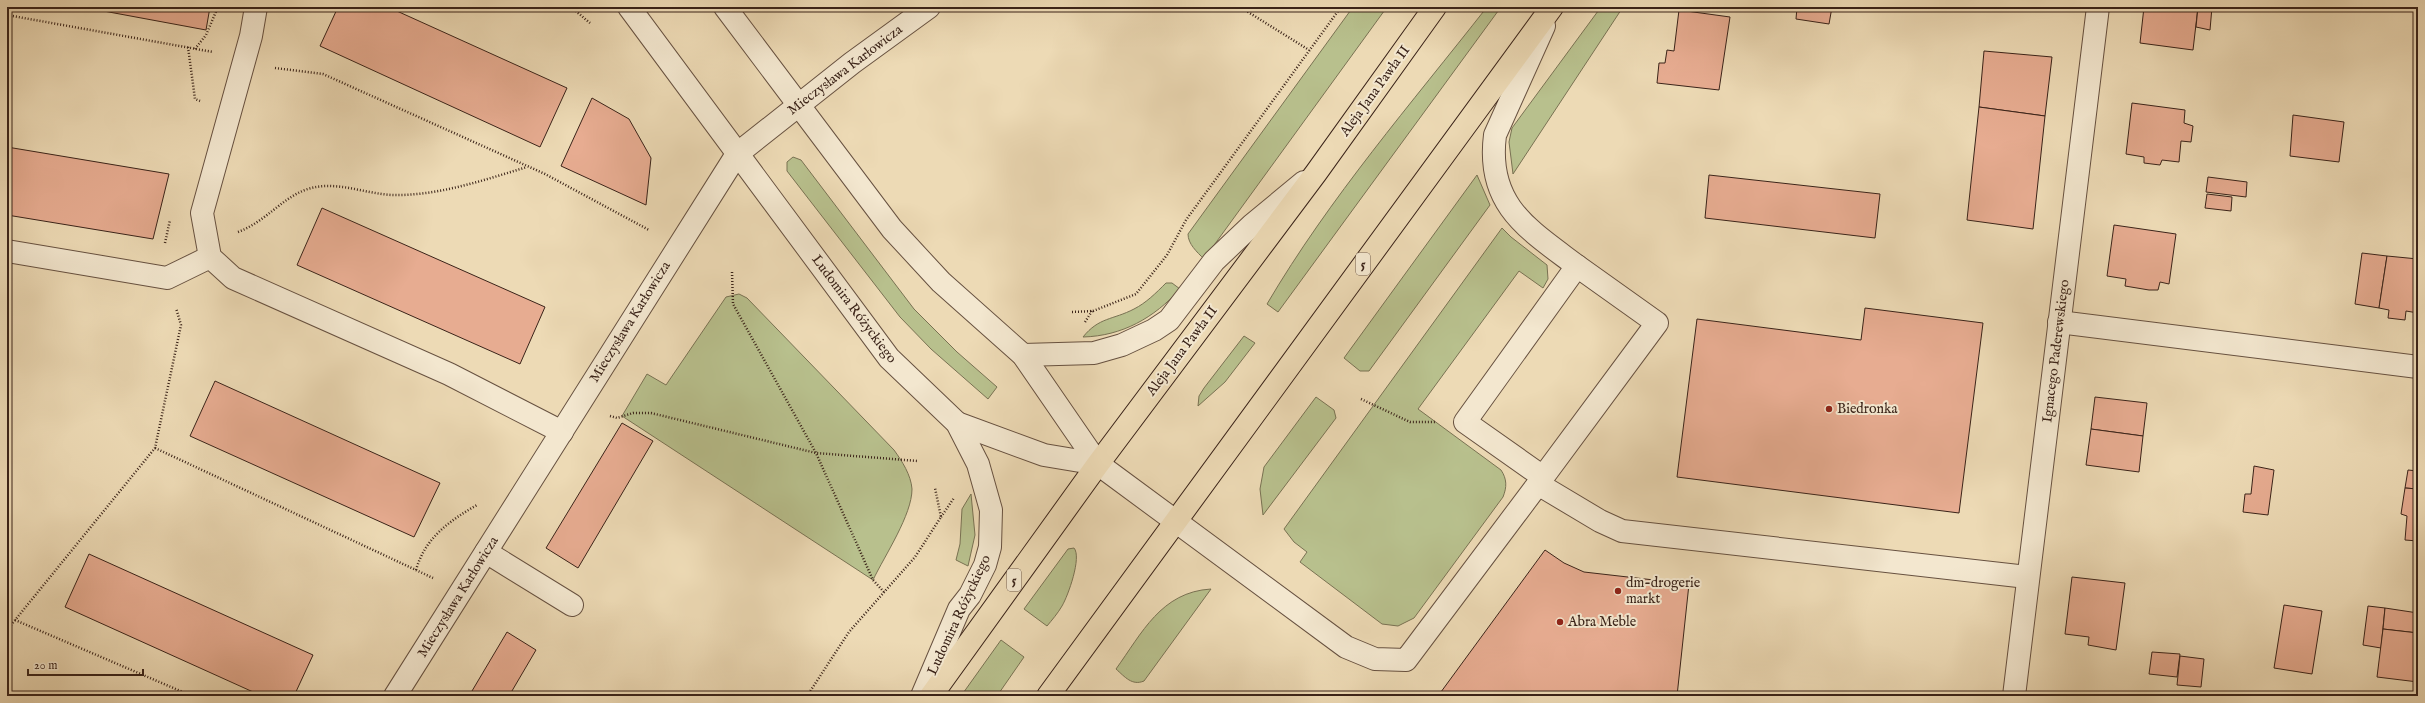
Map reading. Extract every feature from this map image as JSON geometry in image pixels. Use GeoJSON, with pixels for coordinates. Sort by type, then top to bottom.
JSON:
{"type":"FeatureCollection","features":[{"type":"Feature","properties":{"kind":"main road","name":"Aleja Jana Pawła II"},"geometry":{"type":"LineString","coordinates":[[930,696],[1098,464],[1316,173],[1435,7]]}},
{"type":"Feature","properties":{"kind":"main road","name":"5"},"geometry":{"type":"LineString","coordinates":[[1048,696],[1552,7]]}},
{"type":"Feature","properties":{"kind":"street"},"geometry":{"type":"LineString","coordinates":[[256,7],[244,64],[202,213],[210,257],[233,278],[449,374],[562,432]]}},
{"type":"Feature","properties":{"kind":"street","name":"Ludomira Różyckiego"},"geometry":{"type":"LineString","coordinates":[[629,7],[889,358],[956,423],[978,464],[991,510],[990,547],[984,565],[970,595],[959,609],[922,696]]}},
{"type":"Feature","properties":{"kind":"street"},"geometry":{"type":"LineString","coordinates":[[724,7],[892,229],[941,282],[1022,355],[1098,464],[1346,647],[1375,659],[1406,660],[1657,323],[1526,228],[1513,213],[1501,190],[1492,154],[1495,135],[1552,7]]}},
{"type":"Feature","properties":{"kind":"street","name":"Mieczysława Karłowicza"},"geometry":{"type":"LineString","coordinates":[[395,696],[737,154],[798,105],[929,7]]}},
{"type":"Feature","properties":{"kind":"street","name":"Ignacego Paderewskiego"},"geometry":{"type":"LineString","coordinates":[[2014,696],[2027,577],[2098,7]]}},
{"type":"Feature","properties":{"kind":"street"},"geometry":{"type":"LineString","coordinates":[[1022,355],[1094,353],[1122,345],[1154,330],[1169,320],[1214,261],[1252,225],[1316,173]]}},
{"type":"Feature","properties":{"kind":"street"},"geometry":{"type":"LineString","coordinates":[[7,251],[166,278],[210,257]]}},
{"type":"Feature","properties":{"kind":"street"},"geometry":{"type":"LineString","coordinates":[[1577,266],[1465,422],[1540,480],[1600,522],[1622,531],[2027,577]]}},
{"type":"Feature","properties":{"kind":"street"},"geometry":{"type":"LineString","coordinates":[[2059,322],[2418,367]]}},
{"type":"Feature","properties":{"kind":"street"},"geometry":{"type":"LineString","coordinates":[[956,423],[1044,456],[1098,464]]}},
{"type":"Feature","properties":{"kind":"street"},"geometry":{"type":"LineString","coordinates":[[486,552],[572,604]]}},
{"type":"Feature","properties":{"kind":"path"},"geometry":{"type":"LineString","coordinates":[[195,49],[206,35],[218,7]]}},
{"type":"Feature","properties":{"kind":"path"},"geometry":{"type":"LineString","coordinates":[[571,7],[590,22]]}},
{"type":"Feature","properties":{"kind":"path"},"geometry":{"type":"LineString","coordinates":[[1240,7],[1309,50]]}},
{"type":"Feature","properties":{"kind":"path"},"geometry":{"type":"LineString","coordinates":[[1072,312],[1093,311],[1136,294],[1167,255],[1186,220],[1341,7]]}},
{"type":"Feature","properties":{"kind":"path"},"geometry":{"type":"LineString","coordinates":[[7,14],[221,54],[244,64],[324,74],[527,167],[649,230]]}},
{"type":"Feature","properties":{"kind":"path"},"geometry":{"type":"LineString","coordinates":[[188,48],[196,99],[230,111]]}},
{"type":"Feature","properties":{"kind":"path"},"geometry":{"type":"LineString","coordinates":[[231,234],[265,219],[280,206],[306,190],[332,186],[392,195],[420,193],[452,188],[527,167]]}},
{"type":"Feature","properties":{"kind":"path"},"geometry":{"type":"LineString","coordinates":[[732,272],[733,304],[816,452],[873,580],[884,592]]}},
{"type":"Feature","properties":{"kind":"path"},"geometry":{"type":"LineString","coordinates":[[7,630],[155,448],[181,325],[166,278]]}},
{"type":"Feature","properties":{"kind":"path"},"geometry":{"type":"LineString","coordinates":[[1361,399],[1410,422],[1465,422]]}},
{"type":"Feature","properties":{"kind":"path"},"geometry":{"type":"LineString","coordinates":[[576,409],[617,418],[633,413],[651,413],[816,452],[918,461]]}},
{"type":"Feature","properties":{"kind":"path"},"geometry":{"type":"LineString","coordinates":[[155,448],[416,570],[463,590]]}},
{"type":"Feature","properties":{"kind":"path"},"geometry":{"type":"LineString","coordinates":[[807,696],[849,632],[915,557],[941,517],[935,488]]}},
{"type":"Feature","properties":{"kind":"path"},"geometry":{"type":"LineString","coordinates":[[416,570],[419,560],[433,536],[455,517],[480,503]]}},
{"type":"Feature","properties":{"kind":"path"},"geometry":{"type":"LineString","coordinates":[[15,620],[192,696]]}},
{"type":"Feature","properties":{"kind":"green space"},"geometry":{"type":"Polygon","coordinates":[[[1353,7],[1387,7],[1204,259],[1191,244],[1188,234],[1353,7]]]}},
{"type":"Feature","properties":{"kind":"green space"},"geometry":{"type":"Polygon","coordinates":[[[1487,7],[1501,7],[1278,312],[1267,304],[1291,264],[1317,226],[1372,152],[1487,7]]]}},
{"type":"Feature","properties":{"kind":"green space"},"geometry":{"type":"Polygon","coordinates":[[[1601,7],[1623,7],[1513,174],[1509,142],[1512,128],[1601,7]]]}},
{"type":"Feature","properties":{"kind":"green space"},"geometry":{"type":"Polygon","coordinates":[[[793,157],[801,160],[914,309],[957,352],[997,387],[988,399],[931,349],[900,317],[787,171],[787,162],[793,157]]]}},
{"type":"Feature","properties":{"kind":"green space"},"geometry":{"type":"Polygon","coordinates":[[[1477,175],[1490,205],[1369,371],[1360,371],[1344,358],[1477,175]]]}},
{"type":"Feature","properties":{"kind":"green space"},"geometry":{"type":"Polygon","coordinates":[[[1502,228],[1511,237],[1547,265],[1548,279],[1543,288],[1519,271],[1418,409],[1501,470],[1506,486],[1503,497],[1414,618],[1398,626],[1382,624],[1300,562],[1307,552],[1294,542],[1284,529],[1502,228]]]}},
{"type":"Feature","properties":{"kind":"green space"},"geometry":{"type":"Polygon","coordinates":[[[1166,283],[1172,283],[1180,289],[1159,309],[1148,317],[1136,324],[1111,333],[1083,337],[1101,322],[1126,313],[1143,304],[1166,283]]]}},
{"type":"Feature","properties":{"kind":"green space"},"geometry":{"type":"Polygon","coordinates":[[[739,294],[747,298],[894,450],[906,468],[912,489],[908,511],[873,580],[622,416],[647,374],[666,385],[726,297],[739,294]]]}},
{"type":"Feature","properties":{"kind":"green space"},"geometry":{"type":"Polygon","coordinates":[[[1244,336],[1255,343],[1225,382],[1198,406],[1199,396],[1204,388],[1244,336]]]}},
{"type":"Feature","properties":{"kind":"green space"},"geometry":{"type":"Polygon","coordinates":[[[1316,397],[1334,410],[1336,418],[1263,515],[1260,489],[1264,467],[1316,397]]]}},
{"type":"Feature","properties":{"kind":"green space"},"geometry":{"type":"Polygon","coordinates":[[[971,494],[975,535],[968,566],[956,560],[960,544],[962,509],[971,494]]]}},
{"type":"Feature","properties":{"kind":"green space"},"geometry":{"type":"Polygon","coordinates":[[[1074,548],[1076,559],[1071,586],[1062,606],[1047,626],[1024,609],[1068,549],[1074,548]]]}},
{"type":"Feature","properties":{"kind":"green space"},"geometry":{"type":"Polygon","coordinates":[[[1211,589],[1144,681],[1132,682],[1116,669],[1144,629],[1166,606],[1179,598],[1194,592],[1211,589]]]}},
{"type":"Feature","properties":{"kind":"green space"},"geometry":{"type":"Polygon","coordinates":[[[1001,640],[1024,657],[997,696],[961,696],[1001,640]]]}},
{"type":"Feature","properties":{"kind":"building"},"geometry":{"type":"Polygon","coordinates":[[[82,7],[210,7],[206,30],[82,7]]]}},
{"type":"Feature","properties":{"kind":"building"},"geometry":{"type":"Polygon","coordinates":[[[338,7],[388,7],[567,88],[540,147],[320,46],[338,7]]]}},
{"type":"Feature","properties":{"kind":"building"},"geometry":{"type":"Polygon","coordinates":[[[1797,7],[1832,7],[1829,24],[1796,19],[1797,7]]]}},
{"type":"Feature","properties":{"kind":"building"},"geometry":{"type":"Polygon","coordinates":[[[1889,7],[1910,7],[1909,10],[1889,7]]]}},
{"type":"Feature","properties":{"kind":"building"},"geometry":{"type":"Polygon","coordinates":[[[2144,7],[2198,7],[2193,50],[2140,43],[2144,7]]]}},
{"type":"Feature","properties":{"kind":"building"},"geometry":{"type":"Polygon","coordinates":[[[2198,7],[2212,7],[2210,30],[2196,27],[2198,7]]]}},
{"type":"Feature","properties":{"kind":"building"},"geometry":{"type":"Polygon","coordinates":[[[1679,10],[1730,17],[1719,90],[1657,83],[1659,63],[1665,63],[1667,50],[1674,51],[1679,10]]]}},
{"type":"Feature","properties":{"kind":"building"},"geometry":{"type":"Polygon","coordinates":[[[1984,51],[2052,57],[2045,116],[1979,107],[1984,51]]]}},
{"type":"Feature","properties":{"kind":"building"},"geometry":{"type":"Polygon","coordinates":[[[592,98],[629,119],[651,158],[646,205],[561,166],[592,98]]]}},
{"type":"Feature","properties":{"kind":"building"},"geometry":{"type":"Polygon","coordinates":[[[2132,103],[2185,110],[2184,123],[2193,126],[2191,142],[2181,141],[2179,162],[2162,160],[2160,165],[2144,163],[2144,157],[2126,154],[2132,103]]]}},
{"type":"Feature","properties":{"kind":"building"},"geometry":{"type":"Polygon","coordinates":[[[1979,107],[2045,116],[2033,229],[1967,220],[1979,107]]]}},
{"type":"Feature","properties":{"kind":"building"},"geometry":{"type":"Polygon","coordinates":[[[2293,115],[2344,122],[2339,162],[2290,156],[2293,115]]]}},
{"type":"Feature","properties":{"kind":"building"},"geometry":{"type":"Polygon","coordinates":[[[7,147],[169,174],[153,239],[7,215],[7,147]]]}},
{"type":"Feature","properties":{"kind":"building"},"geometry":{"type":"Polygon","coordinates":[[[1709,175],[1880,194],[1875,238],[1705,218],[1709,175]]]}},
{"type":"Feature","properties":{"kind":"building"},"geometry":{"type":"Polygon","coordinates":[[[2208,177],[2247,182],[2246,197],[2206,192],[2208,177]]]}},
{"type":"Feature","properties":{"kind":"building"},"geometry":{"type":"Polygon","coordinates":[[[2207,194],[2232,197],[2231,211],[2205,208],[2207,194]]]}},
{"type":"Feature","properties":{"kind":"building"},"geometry":{"type":"Polygon","coordinates":[[[322,208],[545,307],[520,364],[297,265],[322,208]]]}},
{"type":"Feature","properties":{"kind":"building"},"geometry":{"type":"Polygon","coordinates":[[[2114,225],[2176,234],[2169,284],[2160,282],[2158,290],[2149,290],[2125,286],[2126,279],[2107,276],[2114,225]]]}},
{"type":"Feature","properties":{"kind":"building"},"geometry":{"type":"Polygon","coordinates":[[[2362,253],[2387,256],[2379,308],[2355,304],[2362,253]]]}},
{"type":"Feature","properties":{"kind":"building"},"geometry":{"type":"Polygon","coordinates":[[[2387,256],[2418,259],[2418,313],[2406,311],[2405,320],[2388,318],[2389,310],[2379,308],[2387,256]]]}},
{"type":"Feature","properties":{"kind":"building","name":"Biedronka"},"geometry":{"type":"Polygon","coordinates":[[[1865,308],[1983,323],[1959,513],[1677,477],[1697,319],[1861,340],[1865,308]]]}},
{"type":"Feature","properties":{"kind":"building"},"geometry":{"type":"Polygon","coordinates":[[[215,381],[440,483],[414,537],[190,436],[215,381]]]}},
{"type":"Feature","properties":{"kind":"building"},"geometry":{"type":"Polygon","coordinates":[[[2095,397],[2147,403],[2143,436],[2091,429],[2095,397]]]}},
{"type":"Feature","properties":{"kind":"building"},"geometry":{"type":"Polygon","coordinates":[[[622,423],[653,441],[578,568],[546,548],[622,423]]]}},
{"type":"Feature","properties":{"kind":"building"},"geometry":{"type":"Polygon","coordinates":[[[2091,429],[2143,436],[2139,472],[2086,465],[2091,429]]]}},
{"type":"Feature","properties":{"kind":"building"},"geometry":{"type":"Polygon","coordinates":[[[2254,466],[2274,470],[2268,515],[2243,512],[2245,494],[2251,494],[2254,466]]]}},
{"type":"Feature","properties":{"kind":"building"},"geometry":{"type":"Polygon","coordinates":[[[2408,470],[2418,471],[2418,489],[2405,488],[2408,470]]]}},
{"type":"Feature","properties":{"kind":"building"},"geometry":{"type":"Polygon","coordinates":[[[2405,488],[2418,489],[2418,541],[2405,540],[2407,516],[2401,514],[2405,488]]]}},
{"type":"Feature","properties":{"kind":"building"},"geometry":{"type":"Polygon","coordinates":[[[1545,550],[1564,563],[1584,572],[1689,584],[1677,696],[1438,696],[1545,550]]]}},
{"type":"Feature","properties":{"kind":"building"},"geometry":{"type":"Polygon","coordinates":[[[89,554],[313,655],[294,696],[262,696],[65,607],[89,554]]]}},
{"type":"Feature","properties":{"kind":"building"},"geometry":{"type":"Polygon","coordinates":[[[2072,577],[2125,583],[2116,650],[2088,645],[2089,637],[2065,634],[2072,577]]]}},
{"type":"Feature","properties":{"kind":"building"},"geometry":{"type":"Polygon","coordinates":[[[2284,605],[2322,611],[2312,674],[2274,668],[2284,605]]]}},
{"type":"Feature","properties":{"kind":"building"},"geometry":{"type":"Polygon","coordinates":[[[2368,606],[2385,608],[2381,648],[2363,645],[2368,606]]]}},
{"type":"Feature","properties":{"kind":"building"},"geometry":{"type":"Polygon","coordinates":[[[2385,608],[2418,613],[2418,633],[2383,629],[2385,608]]]}},
{"type":"Feature","properties":{"kind":"building"},"geometry":{"type":"Polygon","coordinates":[[[2383,629],[2418,633],[2418,682],[2377,677],[2383,629]]]}},
{"type":"Feature","properties":{"kind":"building"},"geometry":{"type":"Polygon","coordinates":[[[507,632],[536,650],[509,696],[469,696],[507,632]]]}},
{"type":"Feature","properties":{"kind":"building"},"geometry":{"type":"Polygon","coordinates":[[[2152,652],[2180,654],[2177,677],[2149,674],[2152,652]]]}},
{"type":"Feature","properties":{"kind":"building"},"geometry":{"type":"Polygon","coordinates":[[[2180,656],[2204,659],[2201,687],[2177,685],[2180,656]]]}},
{"type":"Feature","properties":{"kind":"place","name":"Biedronka"},"geometry":{"type":"Point","coordinates":[1829,409]}},
{"type":"Feature","properties":{"kind":"place","name":"dm-drogerie markt"},"geometry":{"type":"Point","coordinates":[1618,591]}},
{"type":"Feature","properties":{"kind":"place","name":"Abra Meble"},"geometry":{"type":"Point","coordinates":[1560,622]}}]}
